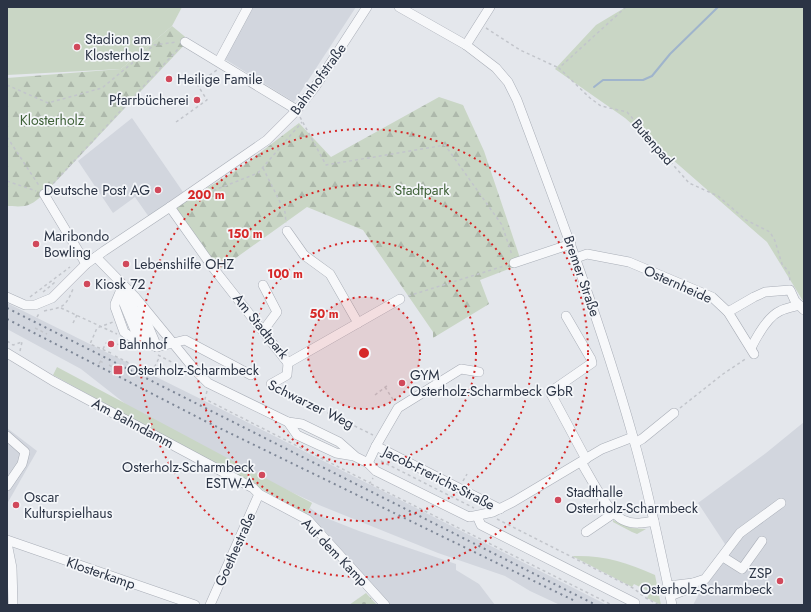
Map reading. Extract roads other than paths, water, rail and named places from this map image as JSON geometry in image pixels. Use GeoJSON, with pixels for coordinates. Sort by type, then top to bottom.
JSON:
{"type":"FeatureCollection","features":[{"type":"Feature","properties":{"kind":"street"},"geometry":{"type":"LineString","coordinates":[[221,63],[248,7]]}},
{"type":"Feature","properties":{"kind":"street","name":"Bahnhofstraße"},"geometry":{"type":"LineString","coordinates":[[7,297],[23,305],[35,305],[52,298],[86,264],[267,140],[297,110],[315,87],[367,7]]}},
{"type":"Feature","properties":{"kind":"street","name":"Bremer Straße"},"geometry":{"type":"LineString","coordinates":[[399,7],[466,45],[496,68],[508,82],[514,94],[571,244],[602,335],[634,440],[654,521],[671,601]]}},
{"type":"Feature","properties":{"kind":"street"},"geometry":{"type":"LineString","coordinates":[[466,45],[490,7]]}},
{"type":"Feature","properties":{"kind":"street"},"geometry":{"type":"LineString","coordinates":[[185,42],[297,110]]}},
{"type":"Feature","properties":{"kind":"street"},"geometry":{"type":"LineString","coordinates":[[44,194],[86,264]]}},
{"type":"Feature","properties":{"kind":"street","name":"Am Stadtpark"},"geometry":{"type":"LineString","coordinates":[[170,207],[214,269],[288,363],[400,299]]}},
{"type":"Feature","properties":{"kind":"street"},"geometry":{"type":"LineString","coordinates":[[287,231],[304,255],[330,274],[358,323]]}},
{"type":"Feature","properties":{"kind":"street"},"geometry":{"type":"LineString","coordinates":[[514,263],[571,244]]}},
{"type":"Feature","properties":{"kind":"street","name":"Osternheide"},"geometry":{"type":"LineString","coordinates":[[576,258],[586,254],[629,262],[712,297],[728,312],[752,351],[758,333],[774,316],[780,311],[802,308]]}},
{"type":"Feature","properties":{"kind":"street"},"geometry":{"type":"LineString","coordinates":[[96,257],[128,295],[153,345]]}},
{"type":"Feature","properties":{"kind":"street"},"geometry":{"type":"LineString","coordinates":[[263,286],[277,312],[263,331]]}},
{"type":"Feature","properties":{"kind":"street"},"geometry":{"type":"LineString","coordinates":[[122,289],[136,298],[195,370],[208,383],[288,422],[302,424],[333,439],[339,442],[356,457],[368,463]]}},
{"type":"Feature","properties":{"kind":"street"},"geometry":{"type":"LineString","coordinates":[[122,289],[115,304],[124,332],[153,345]]}},
{"type":"Feature","properties":{"kind":"street"},"geometry":{"type":"LineString","coordinates":[[122,289],[139,340]]}},
{"type":"Feature","properties":{"kind":"street"},"geometry":{"type":"LineString","coordinates":[[728,312],[765,292],[790,290],[802,308]]}},
{"type":"Feature","properties":{"kind":"street"},"geometry":{"type":"LineString","coordinates":[[136,298],[153,345]]}},
{"type":"Feature","properties":{"kind":"street"},"geometry":{"type":"LineString","coordinates":[[566,316],[592,363],[550,392],[583,460],[610,508],[624,520],[646,523],[654,521]]}},
{"type":"Feature","properties":{"kind":"street","name":"Schwarzer Weg"},"geometry":{"type":"LineString","coordinates":[[153,345],[164,346],[173,342],[185,340],[251,375]]}},
{"type":"Feature","properties":{"kind":"street","name":"Am Bahndamm"},"geometry":{"type":"LineString","coordinates":[[7,353],[53,381],[254,488],[259,494]]}},
{"type":"Feature","properties":{"kind":"street"},"geometry":{"type":"LineString","coordinates":[[271,384],[287,375],[288,363]]}},
{"type":"Feature","properties":{"kind":"street"},"geometry":{"type":"LineString","coordinates":[[378,442],[398,408],[461,369],[479,372]]}},
{"type":"Feature","properties":{"kind":"street","name":"Jacob-Frerichs-Straße"},"geometry":{"type":"LineString","coordinates":[[500,509],[378,442],[368,463],[376,471],[469,517],[500,509],[602,449],[642,439],[674,413]]}},
{"type":"Feature","properties":{"kind":"street"},"geometry":{"type":"LineString","coordinates":[[7,436],[25,452],[22,464],[7,486]]}},
{"type":"Feature","properties":{"kind":"street","name":"Goethestraße"},"geometry":{"type":"LineString","coordinates":[[210,605],[259,494]]}},
{"type":"Feature","properties":{"kind":"street","name":"Auf dem Kamp"},"geometry":{"type":"LineString","coordinates":[[259,494],[308,520],[385,605]]}},
{"type":"Feature","properties":{"kind":"street"},"geometry":{"type":"LineString","coordinates":[[668,586],[693,583],[705,579],[740,533],[781,503]]}},
{"type":"Feature","properties":{"kind":"street"},"geometry":{"type":"LineString","coordinates":[[586,532],[614,512]]}},
{"type":"Feature","properties":{"kind":"street"},"geometry":{"type":"LineString","coordinates":[[481,515],[481,525],[635,603]]}},
{"type":"Feature","properties":{"kind":"street"},"geometry":{"type":"LineString","coordinates":[[723,557],[742,569],[762,541]]}},
{"type":"Feature","properties":{"kind":"street"},"geometry":{"type":"LineString","coordinates":[[7,542],[12,568],[13,605]]}},
{"type":"Feature","properties":{"kind":"street","name":"Klosterkamp"},"geometry":{"type":"LineString","coordinates":[[7,542],[195,605]]}},
{"type":"Feature","properties":{"kind":"street"},"geometry":{"type":"LineString","coordinates":[[671,601],[693,583]]}},
{"type":"Feature","properties":{"kind":"waterway"},"geometry":{"type":"LineString","coordinates":[[594,87],[603,80],[643,80],[652,76],[670,54],[718,7]]}},
{"type":"Feature","properties":{"kind":"railway"},"geometry":{"type":"LineString","coordinates":[[7,308],[596,605]]}},
{"type":"Feature","properties":{"kind":"railway"},"geometry":{"type":"LineString","coordinates":[[7,319],[205,421],[575,601]]}},
{"type":"Feature","properties":{"kind":"place","name":"Stadion am Klosterholz"},"geometry":{"type":"Point","coordinates":[77,47]}},
{"type":"Feature","properties":{"kind":"place","name":"Heilige Famile"},"geometry":{"type":"Point","coordinates":[169,79]}},
{"type":"Feature","properties":{"kind":"place","name":"Pfarrbücherei"},"geometry":{"type":"Point","coordinates":[197,100]}},
{"type":"Feature","properties":{"kind":"place","name":"Deutsche Post AG"},"geometry":{"type":"Point","coordinates":[158,190]}},
{"type":"Feature","properties":{"kind":"place","name":"Maribondo Bowling"},"geometry":{"type":"Point","coordinates":[36,244]}},
{"type":"Feature","properties":{"kind":"place","name":"Lebenshilfe OHZ"},"geometry":{"type":"Point","coordinates":[126,264]}},
{"type":"Feature","properties":{"kind":"place","name":"Kiosk 72"},"geometry":{"type":"Point","coordinates":[87,284]}},
{"type":"Feature","properties":{"kind":"place","name":"Bahnhof"},"geometry":{"type":"Point","coordinates":[111,344]}},
{"type":"Feature","properties":{"kind":"place","name":"Osterholz-Scharmbeck"},"geometry":{"type":"Point","coordinates":[118,370]}},
{"type":"Feature","properties":{"kind":"place","name":"GYM Osterholz-Scharmbeck GbR"},"geometry":{"type":"Point","coordinates":[402,383]}},
{"type":"Feature","properties":{"kind":"place","name":"Osterholz-Scharmbeck ESTW-A"},"geometry":{"type":"Point","coordinates":[262,475]}},
{"type":"Feature","properties":{"kind":"place","name":"Stadthalle Osterholz-Scharmbeck"},"geometry":{"type":"Point","coordinates":[558,500]}},
{"type":"Feature","properties":{"kind":"place","name":"Oscar Kulturspielhaus"},"geometry":{"type":"Point","coordinates":[16,505]}},
{"type":"Feature","properties":{"kind":"place","name":"ZSP Osterholz-Scharmbeck"},"geometry":{"type":"Point","coordinates":[780,581]}},
{"type":"Feature","properties":{"kind":"park label","name":"Klosterholz"},"geometry":{"type":"Point","coordinates":[52,120]}},
{"type":"Feature","properties":{"kind":"park label","name":"Stadtpark"},"geometry":{"type":"Point","coordinates":[422,190]}}]}
